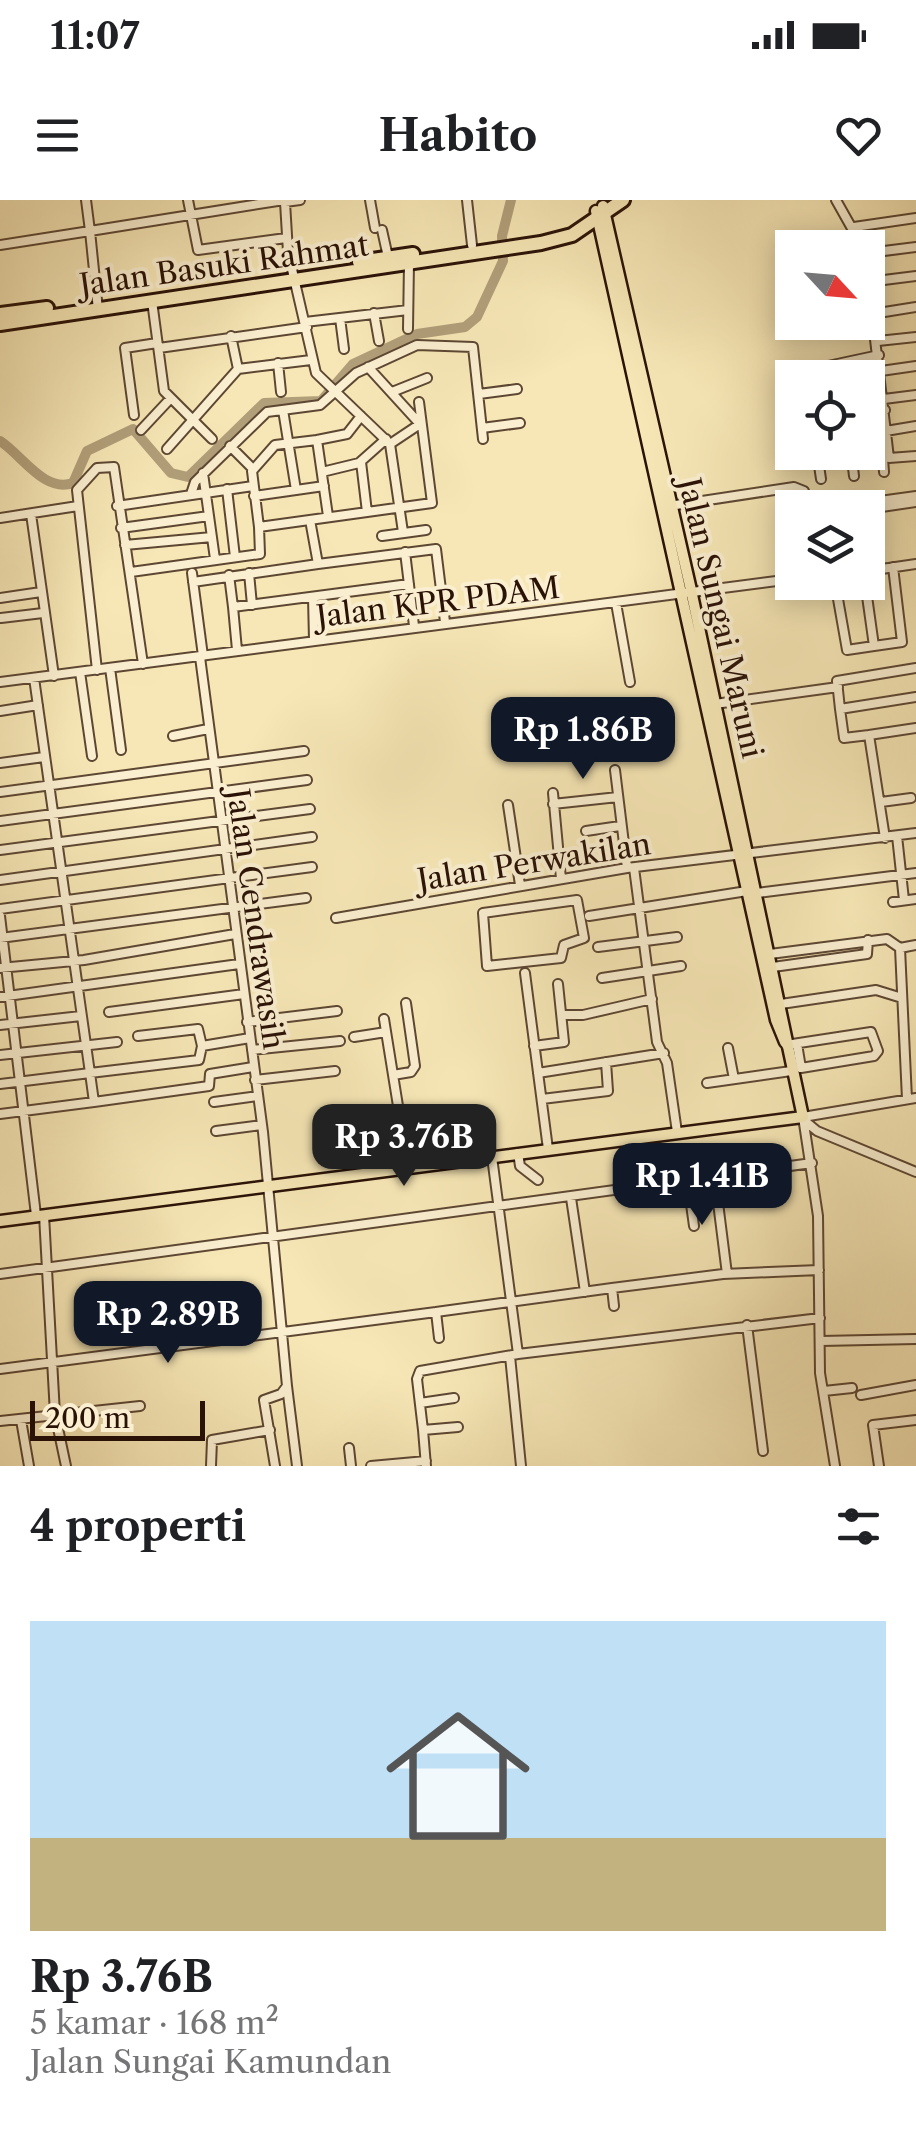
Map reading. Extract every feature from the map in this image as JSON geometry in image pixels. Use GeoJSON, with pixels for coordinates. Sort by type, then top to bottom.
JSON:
{"type":"FeatureCollection","features":[{"type":"Feature","properties":{"kind":"highway","name":"Jalan Basuki Rahmat"},"geometry":{"type":"LineString","coordinates":[[0,324],[198,291],[409,263],[480,246],[572,235],[603,209],[622,200]]}},
{"type":"Feature","properties":{"kind":"highway","name":"Jalan Basuki Rahmat"},"geometry":{"type":"LineString","coordinates":[[295,278],[388,257],[437,255]]}},
{"type":"Feature","properties":{"kind":"highway","name":"Jalan Basuki Rahmat"},"geometry":{"type":"LineString","coordinates":[[0,314],[152,301],[198,291]]}},
{"type":"Feature","properties":{"kind":"main road","name":"Jalan Sungai Maruni"},"geometry":{"type":"LineString","coordinates":[[603,209],[665,506],[715,704],[744,856]]}},
{"type":"Feature","properties":{"kind":"main road","name":"Jalan Sungai Maruni"},"geometry":{"type":"LineString","coordinates":[[686,591],[776,1020],[789,1044]]}},
{"type":"Feature","properties":{"kind":"main road","name":"Jalan Sungai Maruni"},"geometry":{"type":"LineString","coordinates":[[752,892],[773,967],[802,1118]]}},
{"type":"Feature","properties":{"kind":"main road"},"geometry":{"type":"LineString","coordinates":[[0,1221],[802,1118]]}},
{"type":"Feature","properties":{"kind":"street"},"geometry":{"type":"LineString","coordinates":[[86,200],[98,306]]}},
{"type":"Feature","properties":{"kind":"street"},"geometry":{"type":"LineString","coordinates":[[188,200],[198,250],[286,238]]}},
{"type":"Feature","properties":{"kind":"street"},"geometry":{"type":"LineString","coordinates":[[0,246],[300,200]]}},
{"type":"Feature","properties":{"kind":"street"},"geometry":{"type":"LineString","coordinates":[[370,200],[388,257]]}},
{"type":"Feature","properties":{"kind":"street"},"geometry":{"type":"LineString","coordinates":[[467,200],[480,246]]}},
{"type":"Feature","properties":{"kind":"street"},"geometry":{"type":"LineString","coordinates":[[836,200],[855,230]]}},
{"type":"Feature","properties":{"kind":"street"},"geometry":{"type":"LineString","coordinates":[[284,201],[286,238],[312,360],[320,380],[388,441],[404,532]]}},
{"type":"Feature","properties":{"kind":"street"},"geometry":{"type":"LineString","coordinates":[[854,227],[916,218]]}},
{"type":"Feature","properties":{"kind":"street"},"geometry":{"type":"LineString","coordinates":[[885,249],[916,247]]}},
{"type":"Feature","properties":{"kind":"street"},"geometry":{"type":"LineString","coordinates":[[408,329],[409,263]]}},
{"type":"Feature","properties":{"kind":"street"},"geometry":{"type":"LineString","coordinates":[[885,279],[916,276]]}},
{"type":"Feature","properties":{"kind":"street"},"geometry":{"type":"LineString","coordinates":[[152,301],[164,391],[212,439]]}},
{"type":"Feature","properties":{"kind":"street"},"geometry":{"type":"LineString","coordinates":[[885,313],[916,307]]}},
{"type":"Feature","properties":{"kind":"street"},"geometry":{"type":"LineString","coordinates":[[134,415],[125,348],[408,310]]}},
{"type":"Feature","properties":{"kind":"street"},"geometry":{"type":"LineString","coordinates":[[374,313],[379,341]]}},
{"type":"Feature","properties":{"kind":"street"},"geometry":{"type":"LineString","coordinates":[[340,318],[344,349]]}},
{"type":"Feature","properties":{"kind":"street"},"geometry":{"type":"LineString","coordinates":[[232,336],[238,369]]}},
{"type":"Feature","properties":{"kind":"street"},"geometry":{"type":"LineString","coordinates":[[880,360],[878,341],[916,336]]}},
{"type":"Feature","properties":{"kind":"street"},"geometry":{"type":"LineString","coordinates":[[191,494],[204,473],[262,414],[320,406],[368,367],[420,345],[470,345],[476,358],[483,439]]}},
{"type":"Feature","properties":{"kind":"street"},"geometry":{"type":"LineString","coordinates":[[856,360],[879,355]]}},
{"type":"Feature","properties":{"kind":"street"},"geometry":{"type":"LineString","coordinates":[[167,449],[238,369],[312,360]]}},
{"type":"Feature","properties":{"kind":"street"},"geometry":{"type":"LineString","coordinates":[[278,363],[281,392]]}},
{"type":"Feature","properties":{"kind":"street"},"geometry":{"type":"LineString","coordinates":[[885,370],[916,366]]}},
{"type":"Feature","properties":{"kind":"street"},"geometry":{"type":"LineString","coordinates":[[368,367],[420,424]]}},
{"type":"Feature","properties":{"kind":"street"},"geometry":{"type":"LineString","coordinates":[[392,392],[427,378]]}},
{"type":"Feature","properties":{"kind":"street"},"geometry":{"type":"LineString","coordinates":[[479,394],[517,390]]}},
{"type":"Feature","properties":{"kind":"street"},"geometry":{"type":"LineString","coordinates":[[885,404],[916,396]]}},
{"type":"Feature","properties":{"kind":"street"},"geometry":{"type":"LineString","coordinates":[[141,430],[170,400]]}},
{"type":"Feature","properties":{"kind":"street"},"geometry":{"type":"LineString","coordinates":[[258,527],[434,502],[419,402]]}},
{"type":"Feature","properties":{"kind":"street"},"geometry":{"type":"LineString","coordinates":[[283,410],[296,490]]}},
{"type":"Feature","properties":{"kind":"street"},"geometry":{"type":"LineString","coordinates":[[192,573],[215,559],[260,554],[253,469],[272,448],[346,434],[361,416]]}},
{"type":"Feature","properties":{"kind":"street"},"geometry":{"type":"LineString","coordinates":[[482,428],[520,422]]}},
{"type":"Feature","properties":{"kind":"street"},"geometry":{"type":"LineString","coordinates":[[322,472],[361,462],[388,441],[420,424]]}},
{"type":"Feature","properties":{"kind":"street"},"geometry":{"type":"LineString","coordinates":[[885,431],[916,426]]}},
{"type":"Feature","properties":{"kind":"street"},"geometry":{"type":"LineString","coordinates":[[885,436],[890,459],[916,456]]}},
{"type":"Feature","properties":{"kind":"street"},"geometry":{"type":"LineString","coordinates":[[317,440],[328,516]]}},
{"type":"Feature","properties":{"kind":"street"},"geometry":{"type":"LineString","coordinates":[[230,446],[253,469]]}},
{"type":"Feature","properties":{"kind":"street"},"geometry":{"type":"LineString","coordinates":[[361,462],[367,512]]}},
{"type":"Feature","properties":{"kind":"street"},"geometry":{"type":"LineString","coordinates":[[96,670],[78,485],[94,469],[112,466],[142,664]]}},
{"type":"Feature","properties":{"kind":"street"},"geometry":{"type":"LineString","coordinates":[[820,470],[821,479]]}},
{"type":"Feature","properties":{"kind":"street"},"geometry":{"type":"LineString","coordinates":[[853,470],[854,476]]}},
{"type":"Feature","properties":{"kind":"street"},"geometry":{"type":"LineString","coordinates":[[204,473],[215,559]]}},
{"type":"Feature","properties":{"kind":"street"},"geometry":{"type":"LineString","coordinates":[[117,506],[226,489],[253,492],[324,486]]}},
{"type":"Feature","properties":{"kind":"street"},"geometry":{"type":"LineString","coordinates":[[665,506],[794,487],[802,490]]}},
{"type":"Feature","properties":{"kind":"street"},"geometry":{"type":"LineString","coordinates":[[226,489],[235,557]]}},
{"type":"Feature","properties":{"kind":"street"},"geometry":{"type":"LineString","coordinates":[[885,502],[916,499]]}},
{"type":"Feature","properties":{"kind":"street"},"geometry":{"type":"LineString","coordinates":[[885,505],[916,499]]}},
{"type":"Feature","properties":{"kind":"street"},"geometry":{"type":"LineString","coordinates":[[0,518],[78,506]]}},
{"type":"Feature","properties":{"kind":"street"},"geometry":{"type":"LineString","coordinates":[[31,514],[54,676]]}},
{"type":"Feature","properties":{"kind":"street"},"geometry":{"type":"LineString","coordinates":[[121,528],[209,516]]}},
{"type":"Feature","properties":{"kind":"street"},"geometry":{"type":"LineString","coordinates":[[310,520],[318,564]]}},
{"type":"Feature","properties":{"kind":"street"},"geometry":{"type":"LineString","coordinates":[[382,536],[426,530]]}},
{"type":"Feature","properties":{"kind":"street"},"geometry":{"type":"LineString","coordinates":[[124,545],[212,536]]}},
{"type":"Feature","properties":{"kind":"street"},"geometry":{"type":"LineString","coordinates":[[130,572],[230,575],[437,551],[445,622]]}},
{"type":"Feature","properties":{"kind":"street"},"geometry":{"type":"LineString","coordinates":[[405,552],[414,626]]}},
{"type":"Feature","properties":{"kind":"street"},"geometry":{"type":"LineString","coordinates":[[885,568],[916,564]]}},
{"type":"Feature","properties":{"kind":"street"},"geometry":{"type":"LineString","coordinates":[[893,567],[902,642]]}},
{"type":"Feature","properties":{"kind":"street","name":"Jalan Cendrawasih"},"geometry":{"type":"LineString","coordinates":[[192,573],[208,729],[262,1125],[279,1333],[296,1466]]}},
{"type":"Feature","properties":{"kind":"street"},"geometry":{"type":"LineString","coordinates":[[249,573],[252,605]]}},
{"type":"Feature","properties":{"kind":"street"},"geometry":{"type":"LineString","coordinates":[[230,575],[237,650]]}},
{"type":"Feature","properties":{"kind":"street","name":"Jalan KPR PDAM"},"geometry":{"type":"LineString","coordinates":[[0,682],[775,581]]}},
{"type":"Feature","properties":{"kind":"street"},"geometry":{"type":"LineString","coordinates":[[233,607],[409,584]]}},
{"type":"Feature","properties":{"kind":"street"},"geometry":{"type":"LineString","coordinates":[[0,598],[41,592]]}},
{"type":"Feature","properties":{"kind":"street"},"geometry":{"type":"LineString","coordinates":[[313,598],[314,640]]}},
{"type":"Feature","properties":{"kind":"street"},"geometry":{"type":"LineString","coordinates":[[839,600],[846,650],[915,640]]}},
{"type":"Feature","properties":{"kind":"street"},"geometry":{"type":"LineString","coordinates":[[868,600],[874,646]]}},
{"type":"Feature","properties":{"kind":"street"},"geometry":{"type":"LineString","coordinates":[[616,603],[630,682]]}},
{"type":"Feature","properties":{"kind":"street"},"geometry":{"type":"LineString","coordinates":[[0,618],[43,614]]}},
{"type":"Feature","properties":{"kind":"street"},"geometry":{"type":"LineString","coordinates":[[110,668],[121,750]]}},
{"type":"Feature","properties":{"kind":"street"},"geometry":{"type":"LineString","coordinates":[[916,668],[840,678],[838,687],[844,738],[916,728]]}},
{"type":"Feature","properties":{"kind":"street"},"geometry":{"type":"LineString","coordinates":[[80,672],[92,756]]}},
{"type":"Feature","properties":{"kind":"street"},"geometry":{"type":"LineString","coordinates":[[34,678],[94,1102]]}},
{"type":"Feature","properties":{"kind":"street"},"geometry":{"type":"LineString","coordinates":[[715,704],[838,687]]}},
{"type":"Feature","properties":{"kind":"street"},"geometry":{"type":"LineString","coordinates":[[840,709],[916,698]]}},
{"type":"Feature","properties":{"kind":"street"},"geometry":{"type":"LineString","coordinates":[[0,710],[38,706]]}},
{"type":"Feature","properties":{"kind":"street"},"geometry":{"type":"LineString","coordinates":[[173,736],[208,729]]}},
{"type":"Feature","properties":{"kind":"street"},"geometry":{"type":"LineString","coordinates":[[869,735],[885,838]]}},
{"type":"Feature","properties":{"kind":"street"},"geometry":{"type":"LineString","coordinates":[[0,792],[304,751]]}},
{"type":"Feature","properties":{"kind":"street"},"geometry":{"type":"LineString","coordinates":[[0,763],[44,757]]}},
{"type":"Feature","properties":{"kind":"street"},"geometry":{"type":"LineString","coordinates":[[615,770],[620,826],[641,907],[657,1042],[664,1053],[677,1132]]}},
{"type":"Feature","properties":{"kind":"street"},"geometry":{"type":"LineString","coordinates":[[0,821],[307,780]]}},
{"type":"Feature","properties":{"kind":"street"},"geometry":{"type":"LineString","coordinates":[[552,793],[561,879]]}},
{"type":"Feature","properties":{"kind":"street"},"geometry":{"type":"LineString","coordinates":[[553,804],[618,797]]}},
{"type":"Feature","properties":{"kind":"street"},"geometry":{"type":"LineString","coordinates":[[881,802],[910,798]]}},
{"type":"Feature","properties":{"kind":"street"},"geometry":{"type":"LineString","coordinates":[[508,806],[530,904]]}},
{"type":"Feature","properties":{"kind":"street"},"geometry":{"type":"LineString","coordinates":[[0,850],[310,809]]}},
{"type":"Feature","properties":{"kind":"street"},"geometry":{"type":"LineString","coordinates":[[586,831],[620,826]]}},
{"type":"Feature","properties":{"kind":"street","name":"Jalan Perwakilan"},"geometry":{"type":"LineString","coordinates":[[336,918],[630,868],[916,833]]}},
{"type":"Feature","properties":{"kind":"street"},"geometry":{"type":"LineString","coordinates":[[897,836],[904,900]]}},
{"type":"Feature","properties":{"kind":"street"},"geometry":{"type":"LineString","coordinates":[[0,880],[312,837]]}},
{"type":"Feature","properties":{"kind":"street"},"geometry":{"type":"LineString","coordinates":[[66,1466],[55,1414],[48,1270],[13,1024],[4,996],[0,912],[312,867]]}},
{"type":"Feature","properties":{"kind":"street"},"geometry":{"type":"LineString","coordinates":[[589,916],[916,872]]}},
{"type":"Feature","properties":{"kind":"street"},"geometry":{"type":"LineString","coordinates":[[1,938],[306,898]]}},
{"type":"Feature","properties":{"kind":"street"},"geometry":{"type":"LineString","coordinates":[[893,902],[916,898]]}},
{"type":"Feature","properties":{"kind":"street"},"geometry":{"type":"LineString","coordinates":[[577,900],[584,940],[564,945],[560,958],[488,967],[482,913],[530,904],[577,900]]}},
{"type":"Feature","properties":{"kind":"street"},"geometry":{"type":"LineString","coordinates":[[3,967],[235,934]]}},
{"type":"Feature","properties":{"kind":"street"},"geometry":{"type":"LineString","coordinates":[[598,947],[677,937]]}},
{"type":"Feature","properties":{"kind":"street"},"geometry":{"type":"LineString","coordinates":[[770,954],[868,940],[889,940],[900,948]]}},
{"type":"Feature","properties":{"kind":"street"},"geometry":{"type":"LineString","coordinates":[[773,967],[867,954],[868,940]]}},
{"type":"Feature","properties":{"kind":"street"},"geometry":{"type":"LineString","coordinates":[[835,944],[836,957]]}},
{"type":"Feature","properties":{"kind":"street"},"geometry":{"type":"LineString","coordinates":[[900,948],[916,944]]}},
{"type":"Feature","properties":{"kind":"street"},"geometry":{"type":"LineString","coordinates":[[802,1118],[912,1099],[900,948]]}},
{"type":"Feature","properties":{"kind":"street"},"geometry":{"type":"LineString","coordinates":[[4,996],[239,964]]}},
{"type":"Feature","properties":{"kind":"street"},"geometry":{"type":"LineString","coordinates":[[602,978],[681,966]]}},
{"type":"Feature","properties":{"kind":"street"},"geometry":{"type":"LineString","coordinates":[[525,973],[548,1149]]}},
{"type":"Feature","properties":{"kind":"street"},"geometry":{"type":"LineString","coordinates":[[534,1046],[564,1042],[558,984]]}},
{"type":"Feature","properties":{"kind":"street"},"geometry":{"type":"LineString","coordinates":[[780,1004],[876,990],[902,996],[916,994]]}},
{"type":"Feature","properties":{"kind":"street"},"geometry":{"type":"LineString","coordinates":[[110,1012],[244,994]]}},
{"type":"Feature","properties":{"kind":"street"},"geometry":{"type":"LineString","coordinates":[[562,1015],[583,1015],[652,999]]}},
{"type":"Feature","properties":{"kind":"street"},"geometry":{"type":"LineString","coordinates":[[393,1075],[411,1072],[415,1066],[406,1003]]}},
{"type":"Feature","properties":{"kind":"street"},"geometry":{"type":"LineString","coordinates":[[248,1022],[336,1011]]}},
{"type":"Feature","properties":{"kind":"street"},"geometry":{"type":"LineString","coordinates":[[0,1025],[82,1016]]}},
{"type":"Feature","properties":{"kind":"street"},"geometry":{"type":"LineString","coordinates":[[384,1019],[408,1168]]}},
{"type":"Feature","properties":{"kind":"street"},"geometry":{"type":"LineString","coordinates":[[904,1026],[916,1025]]}},
{"type":"Feature","properties":{"kind":"street"},"geometry":{"type":"LineString","coordinates":[[0,1084],[199,1060],[202,1046],[198,1029],[138,1036]]}},
{"type":"Feature","properties":{"kind":"street"},"geometry":{"type":"LineString","coordinates":[[354,1036],[386,1032]]}},
{"type":"Feature","properties":{"kind":"street"},"geometry":{"type":"LineString","coordinates":[[871,1032],[878,1051],[874,1056],[801,1068],[789,1044],[871,1032]]}},
{"type":"Feature","properties":{"kind":"street"},"geometry":{"type":"LineString","coordinates":[[202,1046],[250,1038]]}},
{"type":"Feature","properties":{"kind":"street"},"geometry":{"type":"LineString","coordinates":[[252,1050],[340,1041]]}},
{"type":"Feature","properties":{"kind":"street"},"geometry":{"type":"LineString","coordinates":[[0,1055],[117,1042]]}},
{"type":"Feature","properties":{"kind":"street"},"geometry":{"type":"LineString","coordinates":[[728,1048],[734,1078]]}},
{"type":"Feature","properties":{"kind":"street"},"geometry":{"type":"LineString","coordinates":[[538,1074],[664,1053]]}},
{"type":"Feature","properties":{"kind":"street"},"geometry":{"type":"LineString","coordinates":[[542,1099],[608,1091],[606,1062]]}},
{"type":"Feature","properties":{"kind":"street"},"geometry":{"type":"LineString","coordinates":[[0,1114],[209,1086],[210,1074],[253,1068]]}},
{"type":"Feature","properties":{"kind":"street"},"geometry":{"type":"LineString","coordinates":[[255,1080],[335,1071]]}},
{"type":"Feature","properties":{"kind":"street"},"geometry":{"type":"LineString","coordinates":[[706,1083],[791,1071]]}},
{"type":"Feature","properties":{"kind":"street"},"geometry":{"type":"LineString","coordinates":[[214,1102],[258,1096]]}},
{"type":"Feature","properties":{"kind":"street"},"geometry":{"type":"LineString","coordinates":[[802,1118],[817,1132],[916,1172]]}},
{"type":"Feature","properties":{"kind":"street","name":"Jalan Sungai Maruni"},"geometry":{"type":"LineString","coordinates":[[802,1118],[812,1163],[820,1341],[835,1466]]}},
{"type":"Feature","properties":{"kind":"street"},"geometry":{"type":"LineString","coordinates":[[216,1131],[262,1125]]}},
{"type":"Feature","properties":{"kind":"street"},"geometry":{"type":"LineString","coordinates":[[518,1153],[520,1166],[538,1180]]}},
{"type":"Feature","properties":{"kind":"street"},"geometry":{"type":"LineString","coordinates":[[492,1157],[510,1301],[522,1466]]}},
{"type":"Feature","properties":{"kind":"street"},"geometry":{"type":"LineString","coordinates":[[0,1274],[688,1183],[812,1163]]}},
{"type":"Feature","properties":{"kind":"street"},"geometry":{"type":"LineString","coordinates":[[716,1179],[727,1274]]}},
{"type":"Feature","properties":{"kind":"street"},"geometry":{"type":"LineString","coordinates":[[688,1183],[694,1226]]}},
{"type":"Feature","properties":{"kind":"street"},"geometry":{"type":"LineString","coordinates":[[571,1198],[585,1292]]}},
{"type":"Feature","properties":{"kind":"street"},"geometry":{"type":"LineString","coordinates":[[0,1368],[727,1274],[819,1270]]}},
{"type":"Feature","properties":{"kind":"street"},"geometry":{"type":"LineString","coordinates":[[612,1288],[614,1306]]}},
{"type":"Feature","properties":{"kind":"street"},"geometry":{"type":"LineString","coordinates":[[436,1312],[440,1338]]}},
{"type":"Feature","properties":{"kind":"street"},"geometry":{"type":"LineString","coordinates":[[371,1466],[426,1464],[417,1379],[420,1371],[747,1324],[820,1318]]}},
{"type":"Feature","properties":{"kind":"street"},"geometry":{"type":"LineString","coordinates":[[747,1324],[763,1451]]}},
{"type":"Feature","properties":{"kind":"street"},"geometry":{"type":"LineString","coordinates":[[820,1341],[916,1339]]}},
{"type":"Feature","properties":{"kind":"street"},"geometry":{"type":"LineString","coordinates":[[861,1395],[916,1385]]}},
{"type":"Feature","properties":{"kind":"street"},"geometry":{"type":"LineString","coordinates":[[276,1466],[264,1400],[282,1394],[287,1386]]}},
{"type":"Feature","properties":{"kind":"street"},"geometry":{"type":"LineString","coordinates":[[824,1391],[852,1388]]}},
{"type":"Feature","properties":{"kind":"street"},"geometry":{"type":"LineString","coordinates":[[420,1403],[454,1398]]}},
{"type":"Feature","properties":{"kind":"street"},"geometry":{"type":"LineString","coordinates":[[0,1421],[140,1406]]}},
{"type":"Feature","properties":{"kind":"street"},"geometry":{"type":"LineString","coordinates":[[20,1420],[29,1466]]}},
{"type":"Feature","properties":{"kind":"street"},"geometry":{"type":"LineString","coordinates":[[862,1426],[916,1420]]}},
{"type":"Feature","properties":{"kind":"street"},"geometry":{"type":"LineString","coordinates":[[873,1425],[879,1466]]}},
{"type":"Feature","properties":{"kind":"street"},"geometry":{"type":"LineString","coordinates":[[422,1430],[458,1427]]}},
{"type":"Feature","properties":{"kind":"street"},"geometry":{"type":"LineString","coordinates":[[211,1466],[212,1440],[270,1430]]}},
{"type":"Feature","properties":{"kind":"street"},"geometry":{"type":"LineString","coordinates":[[348,1448],[351,1466]]}},
{"type":"Feature","properties":{"kind":"waterway"},"geometry":{"type":"LineString","coordinates":[[0,441],[43,478],[62,485],[73,483],[87,451],[133,429],[171,473],[188,477],[264,403],[321,401],[353,364],[417,334],[465,327],[477,317],[503,261],[502,236],[511,200]]}}]}
